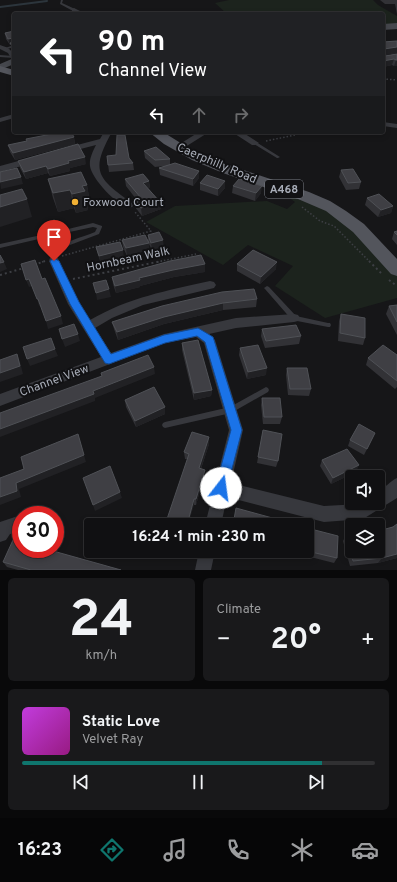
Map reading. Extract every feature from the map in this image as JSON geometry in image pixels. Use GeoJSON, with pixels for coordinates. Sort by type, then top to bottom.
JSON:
{"type":"FeatureCollection","features":[{"type":"Feature","properties":{"kind":"main road"},"geometry":{"type":"LineString","coordinates":[[0,68],[12,72]]}},
{"type":"Feature","properties":{"kind":"main road","name":"Caerphilly Road"},"geometry":{"type":"LineString","coordinates":[[158,134],[165,140],[179,147],[238,174],[312,199],[333,209],[364,232],[397,270]]}},
{"type":"Feature","properties":{"kind":"street"},"geometry":{"type":"LineString","coordinates":[[74,10],[78,12]]}},
{"type":"Feature","properties":{"kind":"street"},"geometry":{"type":"LineString","coordinates":[[385,27],[397,26]]}},
{"type":"Feature","properties":{"kind":"street"},"geometry":{"type":"LineString","coordinates":[[1,52],[10,52],[12,56]]}},
{"type":"Feature","properties":{"kind":"street"},"geometry":{"type":"LineString","coordinates":[[0,68],[12,60]]}},
{"type":"Feature","properties":{"kind":"street"},"geometry":{"type":"LineString","coordinates":[[0,120],[12,117]]}},
{"type":"Feature","properties":{"kind":"street"},"geometry":{"type":"LineString","coordinates":[[385,124],[397,126]]}},
{"type":"Feature","properties":{"kind":"street"},"geometry":{"type":"LineString","coordinates":[[107,134],[97,154],[94,166],[101,180],[129,205]]}},
{"type":"Feature","properties":{"kind":"street"},"geometry":{"type":"LineString","coordinates":[[179,147],[202,134]]}},
{"type":"Feature","properties":{"kind":"street"},"geometry":{"type":"LineString","coordinates":[[239,134],[255,143]]}},
{"type":"Feature","properties":{"kind":"street"},"geometry":{"type":"LineString","coordinates":[[60,152],[103,141]]}},
{"type":"Feature","properties":{"kind":"street"},"geometry":{"type":"LineString","coordinates":[[0,169],[45,156]]}},
{"type":"Feature","properties":{"kind":"street"},"geometry":{"type":"LineString","coordinates":[[54,260],[88,327],[109,360]]}},
{"type":"Feature","properties":{"kind":"street"},"geometry":{"type":"LineString","coordinates":[[88,327],[108,315],[140,301],[210,285]]}},
{"type":"Feature","properties":{"kind":"street","name":"Channel View"},"geometry":{"type":"LineString","coordinates":[[0,400],[164,339],[236,323],[294,318]]}},
{"type":"Feature","properties":{"kind":"street"},"geometry":{"type":"LineString","coordinates":[[198,332],[209,340],[236,430],[215,518]]}},
{"type":"Feature","properties":{"kind":"street"},"geometry":{"type":"LineString","coordinates":[[385,496],[392,492],[397,485]]}},
{"type":"Feature","properties":{"kind":"street"},"geometry":{"type":"LineString","coordinates":[[221,488],[324,514],[364,510]]}},
{"type":"Feature","properties":{"kind":"street"},"geometry":{"type":"LineString","coordinates":[[0,534],[5,528],[12,526]]}},
{"type":"Feature","properties":{"kind":"street"},"geometry":{"type":"LineString","coordinates":[[203,570],[206,558]]}},
{"type":"Feature","properties":{"kind":"lane"},"geometry":{"type":"LineString","coordinates":[[62,0],[62,3],[74,10]]}},
{"type":"Feature","properties":{"kind":"lane"},"geometry":{"type":"LineString","coordinates":[[1,52],[12,47]]}},
{"type":"Feature","properties":{"kind":"lane"},"geometry":{"type":"LineString","coordinates":[[255,143],[278,157]]}},
{"type":"Feature","properties":{"kind":"lane"},"geometry":{"type":"LineString","coordinates":[[54,221],[58,234]]}},
{"type":"Feature","properties":{"kind":"lane"},"geometry":{"type":"LineString","coordinates":[[0,246],[93,225],[100,227],[97,233],[60,246],[53,251],[54,260]]}},
{"type":"Feature","properties":{"kind":"lane"},"geometry":{"type":"LineString","coordinates":[[268,288],[294,318],[328,325]]}},
{"type":"Feature","properties":{"kind":"lane"},"geometry":{"type":"LineString","coordinates":[[165,425],[231,410],[266,390]]}},
{"type":"Feature","properties":{"kind":"path"},"geometry":{"type":"LineString","coordinates":[[385,79],[397,80]]}},
{"type":"Feature","properties":{"kind":"path"},"geometry":{"type":"LineString","coordinates":[[255,143],[295,135]]}},
{"type":"Feature","properties":{"kind":"path"},"geometry":{"type":"LineString","coordinates":[[0,275],[151,231],[129,205]]}},
{"type":"Feature","properties":{"kind":"path"},"geometry":{"type":"LineString","coordinates":[[301,206],[320,220],[334,226],[365,258],[397,286]]}},
{"type":"Feature","properties":{"kind":"path","name":"Hornbeam Walk"},"geometry":{"type":"LineString","coordinates":[[64,281],[196,254]]}},
{"type":"Feature","properties":{"kind":"shaded area"},"geometry":{"type":"Polygon","coordinates":[[[229,0],[373,0],[378,5],[397,16],[397,25],[385,25],[385,12],[225,12],[215,3],[229,0]]]}},
{"type":"Feature","properties":{"kind":"shaded area"},"geometry":{"type":"Polygon","coordinates":[[[284,194],[333,209],[397,270],[397,298],[325,318],[275,286],[293,266],[248,245],[223,265],[146,222],[175,206],[267,201],[287,209],[295,202],[284,194]]]}},
{"type":"Feature","properties":{"kind":"building"},"geometry":{"type":"Polygon","coordinates":[[[12,31],[12,38],[8,39],[5,33],[12,31]]]}},
{"type":"Feature","properties":{"kind":"building"},"geometry":{"type":"Polygon","coordinates":[[[397,41],[397,47],[385,49],[385,42],[397,41]]]}},
{"type":"Feature","properties":{"kind":"building"},"geometry":{"type":"Polygon","coordinates":[[[397,54],[397,60],[385,61],[385,56],[397,54]]]}},
{"type":"Feature","properties":{"kind":"building"},"geometry":{"type":"Polygon","coordinates":[[[52,134],[72,134],[74,137],[13,153],[8,145],[27,141],[26,139],[52,134]]]}},
{"type":"Feature","properties":{"kind":"building"},"geometry":{"type":"Polygon","coordinates":[[[117,135],[125,135],[129,158],[133,163],[108,165],[107,156],[116,155],[117,135]]]}},
{"type":"Feature","properties":{"kind":"building"},"geometry":{"type":"Polygon","coordinates":[[[78,144],[85,157],[68,161],[69,163],[48,169],[46,166],[24,172],[18,161],[78,144]]]}},
{"type":"Feature","properties":{"kind":"building"},"geometry":{"type":"Polygon","coordinates":[[[156,147],[170,159],[155,160],[144,151],[156,147]]]}},
{"type":"Feature","properties":{"kind":"building"},"geometry":{"type":"Polygon","coordinates":[[[175,163],[199,171],[193,179],[159,168],[175,163]]]}},
{"type":"Feature","properties":{"kind":"building"},"geometry":{"type":"Polygon","coordinates":[[[17,168],[21,177],[0,182],[0,172],[17,168]]]}},
{"type":"Feature","properties":{"kind":"building"},"geometry":{"type":"Polygon","coordinates":[[[353,169],[361,182],[348,183],[341,170],[353,169]]]}},
{"type":"Feature","properties":{"kind":"building"},"geometry":{"type":"Polygon","coordinates":[[[81,172],[87,185],[82,186],[85,191],[72,194],[70,190],[53,193],[48,179],[81,172]]]}},
{"type":"Feature","properties":{"kind":"building"},"geometry":{"type":"Polygon","coordinates":[[[143,174],[149,181],[143,183],[160,202],[141,208],[135,200],[141,198],[125,179],[143,174]]]}},
{"type":"Feature","properties":{"kind":"building"},"geometry":{"type":"Polygon","coordinates":[[[207,175],[225,181],[218,189],[200,183],[207,175]]]}},
{"type":"Feature","properties":{"kind":"building"},"geometry":{"type":"Polygon","coordinates":[[[239,179],[262,186],[256,193],[233,186],[239,179]]]}},
{"type":"Feature","properties":{"kind":"building"},"geometry":{"type":"Polygon","coordinates":[[[22,189],[27,199],[0,207],[0,195],[22,189]]]}},
{"type":"Feature","properties":{"kind":"building"},"geometry":{"type":"Polygon","coordinates":[[[379,194],[393,206],[381,210],[367,198],[379,194]]]}},
{"type":"Feature","properties":{"kind":"building"},"geometry":{"type":"Polygon","coordinates":[[[159,232],[163,240],[151,243],[148,235],[159,232]]]}},
{"type":"Feature","properties":{"kind":"building"},"geometry":{"type":"Polygon","coordinates":[[[145,235],[149,243],[126,248],[122,240],[145,235]]]}},
{"type":"Feature","properties":{"kind":"building"},"geometry":{"type":"Polygon","coordinates":[[[120,242],[123,250],[99,256],[96,247],[120,242]]]}},
{"type":"Feature","properties":{"kind":"building"},"geometry":{"type":"Polygon","coordinates":[[[253,250],[277,262],[261,277],[237,264],[253,250]]]}},
{"type":"Feature","properties":{"kind":"building"},"geometry":{"type":"Polygon","coordinates":[[[0,255],[4,262],[0,263],[0,255]]]}},
{"type":"Feature","properties":{"kind":"building"},"geometry":{"type":"Polygon","coordinates":[[[201,255],[205,264],[139,278],[140,280],[115,286],[112,277],[170,261],[201,255]]]}},
{"type":"Feature","properties":{"kind":"building"},"geometry":{"type":"Polygon","coordinates":[[[35,260],[42,279],[45,278],[61,316],[46,321],[29,279],[26,280],[21,264],[35,260]]]}},
{"type":"Feature","properties":{"kind":"building"},"geometry":{"type":"Polygon","coordinates":[[[106,280],[109,289],[96,293],[93,283],[106,280]]]}},
{"type":"Feature","properties":{"kind":"building"},"geometry":{"type":"Polygon","coordinates":[[[254,289],[257,299],[223,303],[164,317],[117,332],[112,322],[162,306],[222,292],[254,289]]]}},
{"type":"Feature","properties":{"kind":"building"},"geometry":{"type":"Polygon","coordinates":[[[397,305],[397,322],[389,306],[397,305]]]}},
{"type":"Feature","properties":{"kind":"building"},"geometry":{"type":"Polygon","coordinates":[[[341,314],[365,318],[365,338],[340,333],[341,314]]]}},
{"type":"Feature","properties":{"kind":"building"},"geometry":{"type":"Polygon","coordinates":[[[74,324],[78,334],[62,339],[59,329],[74,324]]]}},
{"type":"Feature","properties":{"kind":"building"},"geometry":{"type":"Polygon","coordinates":[[[296,325],[301,336],[266,341],[262,329],[296,325]]]}},
{"type":"Feature","properties":{"kind":"building"},"geometry":{"type":"Polygon","coordinates":[[[51,338],[55,349],[27,359],[23,347],[51,338]]]}},
{"type":"Feature","properties":{"kind":"building"},"geometry":{"type":"Polygon","coordinates":[[[198,340],[212,390],[194,393],[182,343],[198,340]]]}},
{"type":"Feature","properties":{"kind":"building"},"geometry":{"type":"Polygon","coordinates":[[[258,345],[267,368],[248,372],[240,348],[258,345]]]}},
{"type":"Feature","properties":{"kind":"building"},"geometry":{"type":"Polygon","coordinates":[[[383,345],[397,355],[397,381],[368,358],[383,345]]]}},
{"type":"Feature","properties":{"kind":"building"},"geometry":{"type":"Polygon","coordinates":[[[17,354],[20,366],[0,373],[0,360],[17,354]]]}},
{"type":"Feature","properties":{"kind":"building"},"geometry":{"type":"Polygon","coordinates":[[[148,355],[154,367],[93,391],[94,394],[0,429],[0,413],[102,376],[101,373],[148,355]]]}},
{"type":"Feature","properties":{"kind":"building"},"geometry":{"type":"Polygon","coordinates":[[[287,368],[307,368],[311,389],[290,389],[287,368]]]}},
{"type":"Feature","properties":{"kind":"building"},"geometry":{"type":"Polygon","coordinates":[[[154,387],[165,407],[135,421],[125,400],[154,387]]]}},
{"type":"Feature","properties":{"kind":"building"},"geometry":{"type":"Polygon","coordinates":[[[262,398],[280,398],[282,417],[264,417],[262,398]]]}},
{"type":"Feature","properties":{"kind":"building"},"geometry":{"type":"Polygon","coordinates":[[[359,424],[375,433],[367,449],[350,440],[359,424]]]}},
{"type":"Feature","properties":{"kind":"building"},"geometry":{"type":"Polygon","coordinates":[[[263,430],[282,434],[278,461],[258,457],[263,430]]]}},
{"type":"Feature","properties":{"kind":"building"},"geometry":{"type":"Polygon","coordinates":[[[192,432],[209,437],[199,468],[205,470],[189,518],[167,518],[189,454],[184,452],[192,432]]]}},
{"type":"Feature","properties":{"kind":"building"},"geometry":{"type":"Polygon","coordinates":[[[78,434],[84,455],[16,483],[17,491],[0,497],[0,478],[24,469],[21,457],[78,434]]]}},
{"type":"Feature","properties":{"kind":"building"},"geometry":{"type":"Polygon","coordinates":[[[347,449],[359,465],[349,470],[345,470],[345,472],[333,478],[322,460],[347,449]]]}},
{"type":"Feature","properties":{"kind":"building"},"geometry":{"type":"Polygon","coordinates":[[[110,466],[120,492],[93,505],[83,478],[110,466]]]}},
{"type":"Feature","properties":{"kind":"building"},"geometry":{"type":"Polygon","coordinates":[[[236,508],[272,518],[234,518],[236,508]]]}},
{"type":"Feature","properties":{"kind":"building"},"geometry":{"type":"Polygon","coordinates":[[[397,524],[397,554],[385,557],[385,529],[397,524]]]}},
{"type":"Feature","properties":{"kind":"building"},"geometry":{"type":"Polygon","coordinates":[[[314,530],[338,536],[337,558],[314,553],[314,530]]]}},
{"type":"Feature","properties":{"kind":"building"},"geometry":{"type":"Polygon","coordinates":[[[12,542],[12,558],[64,558],[64,554],[121,570],[31,570],[3,562],[12,542]]]}},
{"type":"Feature","properties":{"kind":"building"},"geometry":{"type":"Polygon","coordinates":[[[352,558],[382,558],[353,561],[352,558]]]}},
{"type":"Feature","properties":{"kind":"waterway"},"geometry":{"type":"LineString","coordinates":[[0,7],[47,1]]}},
{"type":"Feature","properties":{"kind":"place","name":"Foxwood Court"},"geometry":{"type":"Point","coordinates":[75,202]}},
{"type":"Feature","properties":{"kind":"route"},"geometry":{"type":"LineString","coordinates":[[54,261],[74,304],[109,360],[164,339],[198,332],[209,340],[236,430],[221,488]]}}]}
